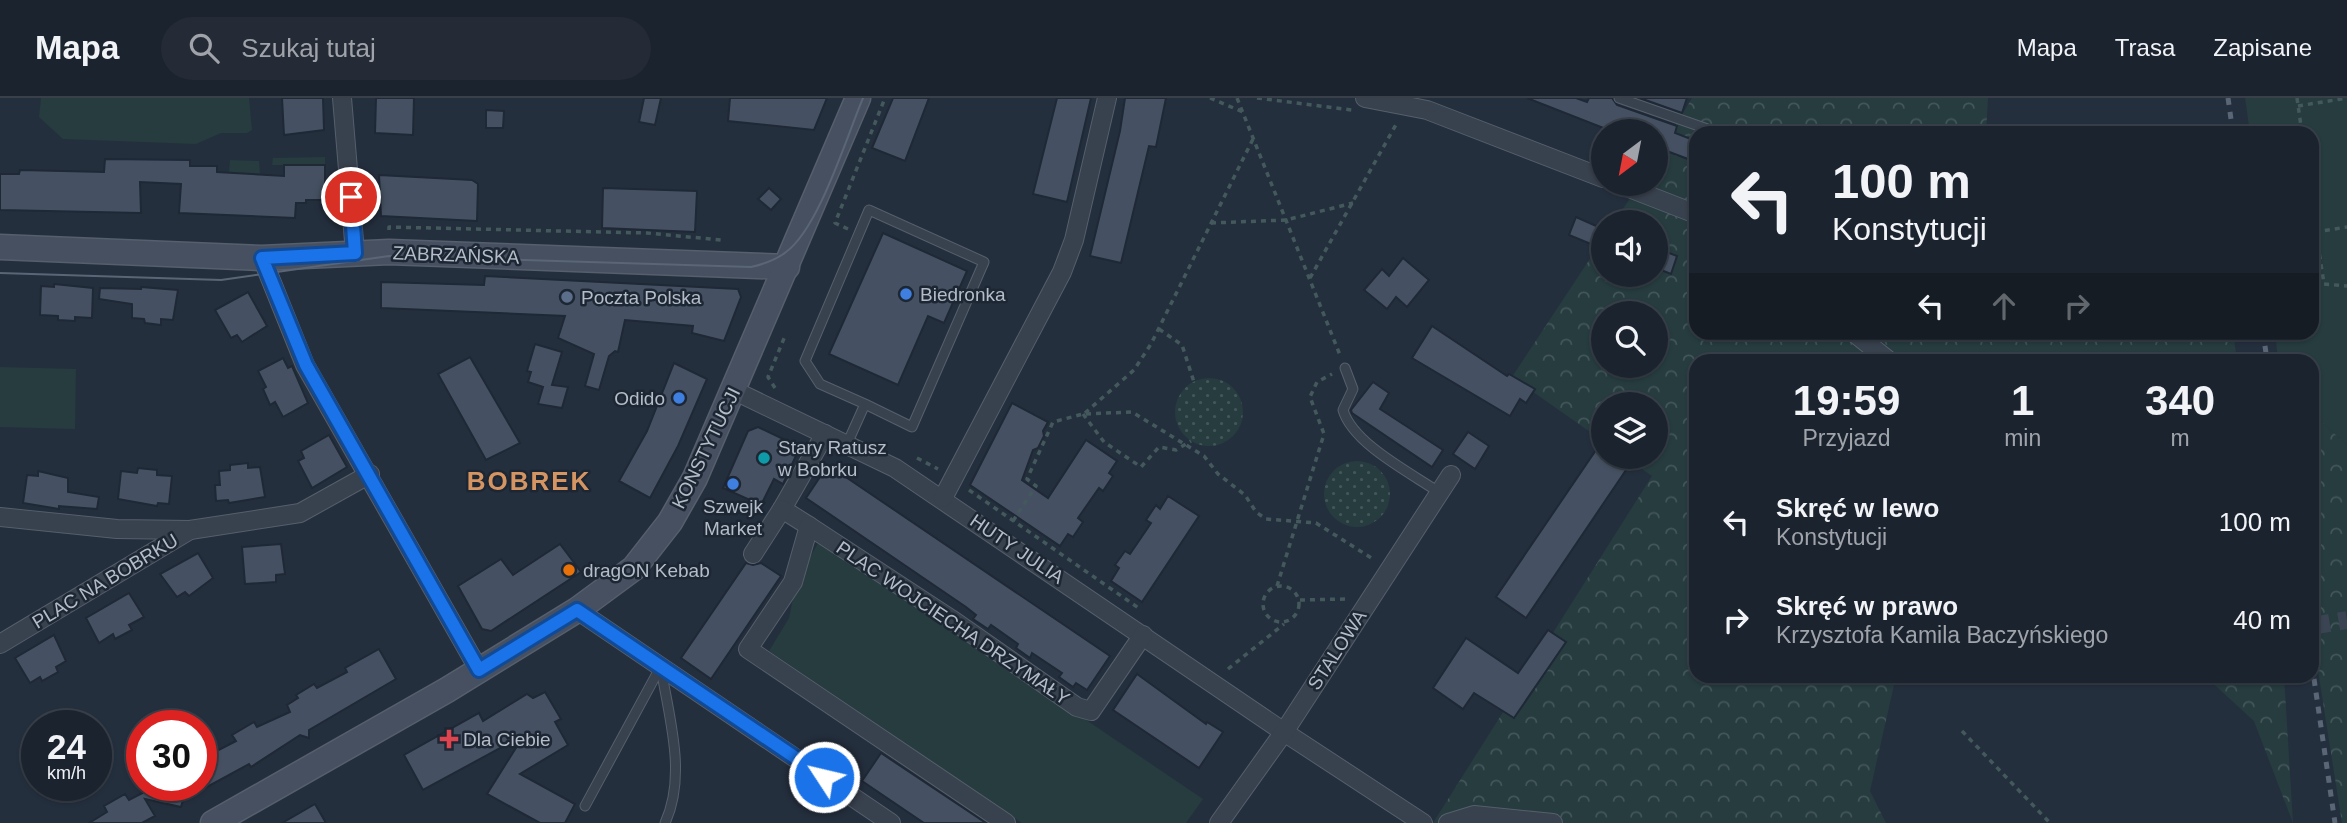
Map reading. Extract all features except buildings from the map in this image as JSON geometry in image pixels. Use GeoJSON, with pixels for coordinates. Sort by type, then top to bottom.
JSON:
{"type":"FeatureCollection","features":[{"type":"Feature","properties":{"kind":"street"},"geometry":{"type":"LineString","coordinates":[[342,98],[355,253]]}},
{"type":"Feature","properties":{"kind":"street","name":"KONSTYTUCJI"},"geometry":{"type":"LineString","coordinates":[[213,823],[479,670],[577,610],[634,568],[670,522],[695,478],[735,391],[858,98]]}},
{"type":"Feature","properties":{"kind":"street"},"geometry":{"type":"LineString","coordinates":[[943,498],[1062,272],[1074,240],[1107,98]]}},
{"type":"Feature","properties":{"kind":"street"},"geometry":{"type":"LineString","coordinates":[[1359,104],[1430,104],[1591,173]]}},
{"type":"Feature","properties":{"kind":"street"},"geometry":{"type":"LineString","coordinates":[[1650,196],[1689,211]]}},
{"type":"Feature","properties":{"kind":"street","name":"ZABRZAŃSKA"},"geometry":{"type":"LineString","coordinates":[[0,247],[262,258],[402,252],[786,267]]}},
{"type":"Feature","properties":{"kind":"street"},"geometry":{"type":"LineString","coordinates":[[262,258],[306,365],[479,670]]}},
{"type":"Feature","properties":{"kind":"street"},"geometry":{"type":"LineString","coordinates":[[1863,340],[1880,354]]}},
{"type":"Feature","properties":{"kind":"street","name":"HUTY JULIA"},"geometry":{"type":"LineString","coordinates":[[735,391],[895,468],[943,498],[1284,732],[1423,823]]}},
{"type":"Feature","properties":{"kind":"street"},"geometry":{"type":"LineString","coordinates":[[752,554],[782,509],[825,434]]}},
{"type":"Feature","properties":{"kind":"street"},"geometry":{"type":"LineString","coordinates":[[190,530],[300,513],[370,474]]}},
{"type":"Feature","properties":{"kind":"street","name":"STALOWA"},"geometry":{"type":"LineString","coordinates":[[1220,823],[1284,732],[1451,475]]}},
{"type":"Feature","properties":{"kind":"street","name":"PLAC WOJCIECHA DRZYMAŁY"},"geometry":{"type":"LineString","coordinates":[[782,509],[1084,709],[1091,711],[1143,635]]}},
{"type":"Feature","properties":{"kind":"street","name":"PLAC NA BOBRKU"},"geometry":{"type":"LineString","coordinates":[[0,517],[117,528],[190,530]]}},
{"type":"Feature","properties":{"kind":"street"},"geometry":{"type":"LineString","coordinates":[[809,526],[793,582],[748,649],[1006,823]]}},
{"type":"Feature","properties":{"kind":"street","name":"PLAC NA BOBRKU"},"geometry":{"type":"LineString","coordinates":[[0,644],[190,530]]}},
{"type":"Feature","properties":{"kind":"street"},"geometry":{"type":"LineString","coordinates":[[577,610],[891,823]]}},
{"type":"Feature","properties":{"kind":"street"},"geometry":{"type":"LineString","coordinates":[[1448,823],[1474,815],[1553,823]]}},
{"type":"Feature","properties":{"kind":"lane"},"geometry":{"type":"LineString","coordinates":[[1619,98],[1699,126]]}},
{"type":"Feature","properties":{"kind":"lane"},"geometry":{"type":"LineString","coordinates":[[869,210],[984,262],[912,427],[865,404],[820,384],[805,361],[869,210]]}},
{"type":"Feature","properties":{"kind":"lane"},"geometry":{"type":"LineString","coordinates":[[1345,368],[1353,389],[1343,410],[1347,422],[1360,437],[1440,492]]}},
{"type":"Feature","properties":{"kind":"lane"},"geometry":{"type":"LineString","coordinates":[[847,444],[865,404]]}},
{"type":"Feature","properties":{"kind":"lane"},"geometry":{"type":"LineString","coordinates":[[585,806],[661,666]]}},
{"type":"Feature","properties":{"kind":"lane"},"geometry":{"type":"LineString","coordinates":[[661,666],[674,752],[676,789],[665,823]]}},
{"type":"Feature","properties":{"kind":"path"},"geometry":{"type":"LineString","coordinates":[[835,223],[885,98]]}},
{"type":"Feature","properties":{"kind":"path"},"geometry":{"type":"LineString","coordinates":[[1210,98],[1243,112]]}},
{"type":"Feature","properties":{"kind":"path"},"geometry":{"type":"LineString","coordinates":[[1237,98],[1345,368],[1322,379],[1312,389],[1311,403],[1324,434],[1277,586],[1265,595],[1263,609],[1272,620],[1285,622]]}},
{"type":"Feature","properties":{"kind":"path"},"geometry":{"type":"LineString","coordinates":[[1257,98],[1359,104]]}},
{"type":"Feature","properties":{"kind":"path"},"geometry":{"type":"LineString","coordinates":[[2297,98],[2301,126]]}},
{"type":"Feature","properties":{"kind":"path"},"geometry":{"type":"LineString","coordinates":[[2298,106],[2347,98]]}},
{"type":"Feature","properties":{"kind":"path"},"geometry":{"type":"LineString","coordinates":[[1310,278],[1399,119],[1388,116]]}},
{"type":"Feature","properties":{"kind":"path"},"geometry":{"type":"LineString","coordinates":[[1083,414],[1099,404],[1134,370],[1158,329],[1254,138]]}},
{"type":"Feature","properties":{"kind":"path"},"geometry":{"type":"LineString","coordinates":[[1211,223],[1286,220],[1353,203]]}},
{"type":"Feature","properties":{"kind":"path"},"geometry":{"type":"LineString","coordinates":[[390,237],[389,227],[648,233],[722,240]]}},
{"type":"Feature","properties":{"kind":"path"},"geometry":{"type":"LineString","coordinates":[[2319,231],[2347,227]]}},
{"type":"Feature","properties":{"kind":"path"},"geometry":{"type":"LineString","coordinates":[[2319,255],[2324,284],[2347,286]]}},
{"type":"Feature","properties":{"kind":"path"},"geometry":{"type":"LineString","coordinates":[[1158,329],[1182,345],[1194,382]]}},
{"type":"Feature","properties":{"kind":"path"},"geometry":{"type":"LineString","coordinates":[[785,336],[768,377],[774,388],[786,393]]}},
{"type":"Feature","properties":{"kind":"path"},"geometry":{"type":"LineString","coordinates":[[1013,521],[1037,485],[1027,478],[1053,422],[1083,414],[1132,412],[1190,443],[1212,463],[1224,479],[1245,495],[1256,512],[1266,519],[1316,523],[1390,570]]}},
{"type":"Feature","properties":{"kind":"path"},"geometry":{"type":"LineString","coordinates":[[1083,414],[1104,442],[1141,467],[1159,447],[1176,450],[1190,443]]}},
{"type":"Feature","properties":{"kind":"path"},"geometry":{"type":"LineString","coordinates":[[911,455],[945,472]]}},
{"type":"Feature","properties":{"kind":"path"},"geometry":{"type":"LineString","coordinates":[[967,483],[969,492],[1148,615]]}},
{"type":"Feature","properties":{"kind":"path"},"geometry":{"type":"LineString","coordinates":[[1238,676],[1228,669],[1297,614],[1300,600],[1291,588],[1277,586]]}},
{"type":"Feature","properties":{"kind":"path"},"geometry":{"type":"LineString","coordinates":[[1300,600],[1351,599]]}},
{"type":"Feature","properties":{"kind":"path"},"geometry":{"type":"LineString","coordinates":[[1962,730],[2050,823]]}},
{"type":"Feature","properties":{"kind":"green space"},"geometry":{"type":"Polygon","coordinates":[[[41,98],[249,98],[252,130],[247,133],[221,133],[196,144],[63,139],[39,117],[41,98]]]}},
{"type":"Feature","properties":{"kind":"green space"},"geometry":{"type":"Polygon","coordinates":[[[1692,98],[1988,98],[1986,126],[1689,126],[1689,340],[2234,340],[2236,354],[1689,354],[1689,683],[1894,683],[1870,791],[1886,823],[1433,823],[1652,476],[1642,469],[1668,469],[1668,392],[1591,392],[1591,433],[1512,377],[1591,257],[1591,287],[1668,287],[1668,210],[1622,210],[1632,196],[1668,196],[1668,138],[1692,98]]]}},
{"type":"Feature","properties":{"kind":"green space"},"geometry":{"type":"Polygon","coordinates":[[[2245,98],[2347,98],[2347,445],[2319,419],[2319,354],[2277,354],[2276,340],[2319,340],[2319,126],[2249,126],[2245,98]]]}},
{"type":"Feature","properties":{"kind":"green space"},"geometry":{"type":"Polygon","coordinates":[[[325,157],[325,165],[272,165],[273,158],[325,157]]]}},
{"type":"Feature","properties":{"kind":"green space"},"geometry":{"type":"Polygon","coordinates":[[[230,160],[259,161],[260,174],[229,173],[230,160]]]}},
{"type":"Feature","properties":{"kind":"green space"},"geometry":{"type":"Polygon","coordinates":[[[0,367],[76,369],[75,429],[0,427],[0,367]]]}},
{"type":"Feature","properties":{"kind":"green space"},"geometry":{"type":"Polygon","coordinates":[[[1209,378],[1222,381],[1233,388],[1240,399],[1243,412],[1240,425],[1233,436],[1222,443],[1209,446],[1196,443],[1185,436],[1178,425],[1175,412],[1178,399],[1185,388],[1196,381],[1209,378]]]}},
{"type":"Feature","properties":{"kind":"green space"},"geometry":{"type":"Polygon","coordinates":[[[2319,419],[2347,445],[2347,823],[2342,823],[2319,677],[2319,419]]]}},
{"type":"Feature","properties":{"kind":"green space"},"geometry":{"type":"Polygon","coordinates":[[[1357,461],[1370,464],[1380,471],[1387,481],[1390,494],[1387,507],[1380,517],[1370,524],[1357,527],[1344,524],[1334,517],[1327,507],[1324,494],[1327,481],[1334,471],[1344,464],[1357,461]]]}},
{"type":"Feature","properties":{"kind":"green space"},"geometry":{"type":"Polygon","coordinates":[[[820,540],[1203,799],[1186,823],[1022,823],[769,651],[789,618],[797,579],[820,540]]]}},
{"type":"Feature","properties":{"kind":"green space"},"geometry":{"type":"Polygon","coordinates":[[[2213,683],[2284,683],[2293,823],[2254,721],[2213,683]]]}},
{"type":"Feature","properties":{"kind":"tunnel"},"geometry":{"type":"LineString","coordinates":[[2319,625],[2347,620]]}},
{"type":"Feature","properties":{"kind":"tram line"},"geometry":{"type":"LineString","coordinates":[[0,273],[221,280],[389,256],[751,267],[786,252],[810,223],[831,181],[863,98]]}},
{"type":"Feature","properties":{"kind":"railway"},"geometry":{"type":"LineString","coordinates":[[2228,98],[2232,126]]}},
{"type":"Feature","properties":{"kind":"railway"},"geometry":{"type":"LineString","coordinates":[[2264,340],[2266,354]]}},
{"type":"Feature","properties":{"kind":"railway"},"geometry":{"type":"LineString","coordinates":[[2315,683],[2335,823]]}},
{"type":"Feature","properties":{"kind":"place","name":"Biedronka"},"geometry":{"type":"Point","coordinates":[906,294]}},
{"type":"Feature","properties":{"kind":"place","name":"Poczta Polska"},"geometry":{"type":"Point","coordinates":[567,297]}},
{"type":"Feature","properties":{"kind":"place","name":"Odido"},"geometry":{"type":"Point","coordinates":[679,398]}},
{"type":"Feature","properties":{"kind":"place","name":"Stary Ratusz w Bobrku"},"geometry":{"type":"Point","coordinates":[764,458]}},
{"type":"Feature","properties":{"kind":"place","name":"Szwejk Market"},"geometry":{"type":"Point","coordinates":[733,484]}},
{"type":"Feature","properties":{"kind":"place","name":"dragON Kebab"},"geometry":{"type":"Point","coordinates":[569,570]}},
{"type":"Feature","properties":{"kind":"place","name":"Dla Ciebie"},"geometry":{"type":"Point","coordinates":[449,739]}},
{"type":"Feature","properties":{"kind":"district","name":"BOBREK"},"geometry":{"type":"Point","coordinates":[529,481]}},
{"type":"Feature","properties":{"kind":"route"},"geometry":{"type":"LineString","coordinates":[[351,197],[355,253],[262,258],[306,365],[479,670],[577,610],[824,777]]}}]}
